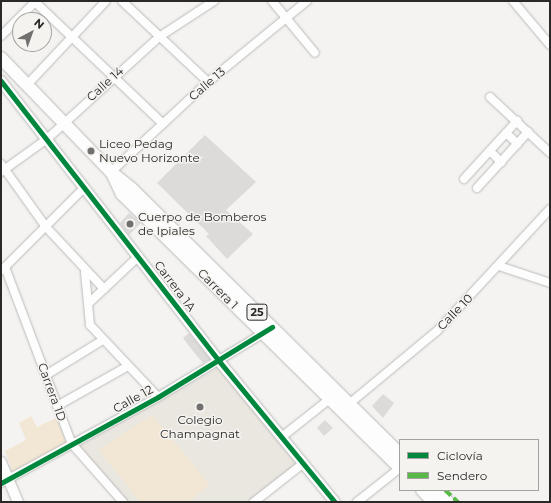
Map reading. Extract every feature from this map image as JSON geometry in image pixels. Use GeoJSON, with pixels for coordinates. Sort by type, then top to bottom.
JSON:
{"type":"FeatureCollection","features":[{"type":"Feature","properties":{"kind":"main road","name":"Carrera 1"},"geometry":{"type":"LineString","coordinates":[[1,58],[111,172],[122,194],[166,230],[334,395],[399,467]]}},
{"type":"Feature","properties":{"kind":"main road","name":"Carrera 1"},"geometry":{"type":"LineString","coordinates":[[334,395],[349,404],[399,453]]}},
{"type":"Feature","properties":{"kind":"main road"},"geometry":{"type":"LineString","coordinates":[[423,491],[433,502]]}},
{"type":"Feature","properties":{"kind":"main road"},"geometry":{"type":"LineString","coordinates":[[437,491],[448,502]]}},
{"type":"Feature","properties":{"kind":"street"},"geometry":{"type":"LineString","coordinates":[[1,36],[35,1],[163,124]]}},
{"type":"Feature","properties":{"kind":"street"},"geometry":{"type":"LineString","coordinates":[[27,85],[106,1]]}},
{"type":"Feature","properties":{"kind":"street","name":"Calle 14"},"geometry":{"type":"LineString","coordinates":[[2,168],[47,139],[113,76],[159,37],[214,1]]}},
{"type":"Feature","properties":{"kind":"street"},"geometry":{"type":"LineString","coordinates":[[272,1],[314,53]]}},
{"type":"Feature","properties":{"kind":"street","name":"Calle 13"},"geometry":{"type":"LineString","coordinates":[[111,172],[208,82],[307,1]]}},
{"type":"Feature","properties":{"kind":"street"},"geometry":{"type":"LineString","coordinates":[[513,1],[550,45]]}},
{"type":"Feature","properties":{"kind":"street"},"geometry":{"type":"LineString","coordinates":[[125,2],[159,37],[208,82]]}},
{"type":"Feature","properties":{"kind":"street","name":"Carrera 1A"},"geometry":{"type":"LineString","coordinates":[[1,81],[140,256],[219,361],[283,436],[335,502]]}},
{"type":"Feature","properties":{"kind":"street"},"geometry":{"type":"LineString","coordinates":[[490,97],[550,153]]}},
{"type":"Feature","properties":{"kind":"street"},"geometry":{"type":"LineString","coordinates":[[464,179],[517,121]]}},
{"type":"Feature","properties":{"kind":"street"},"geometry":{"type":"LineString","coordinates":[[477,188],[528,132]]}},
{"type":"Feature","properties":{"kind":"street"},"geometry":{"type":"LineString","coordinates":[[506,133],[518,144]]}},
{"type":"Feature","properties":{"kind":"street"},"geometry":{"type":"LineString","coordinates":[[490,151],[501,162]]}},
{"type":"Feature","properties":{"kind":"street"},"geometry":{"type":"LineString","coordinates":[[2,168],[46,227],[85,272],[104,289]]}},
{"type":"Feature","properties":{"kind":"street"},"geometry":{"type":"LineString","coordinates":[[3,269],[85,187]]}},
{"type":"Feature","properties":{"kind":"street","name":"Calle 10"},"geometry":{"type":"LineString","coordinates":[[349,404],[437,331],[499,266],[550,209]]}},
{"type":"Feature","properties":{"kind":"street"},"geometry":{"type":"LineString","coordinates":[[90,302],[140,256]]}},
{"type":"Feature","properties":{"kind":"street"},"geometry":{"type":"LineString","coordinates":[[499,266],[550,283]]}},
{"type":"Feature","properties":{"kind":"street","name":"Carrera 1D"},"geometry":{"type":"LineString","coordinates":[[3,269],[72,444],[123,502]]}},
{"type":"Feature","properties":{"kind":"street"},"geometry":{"type":"LineString","coordinates":[[85,272],[90,302],[90,325],[158,397]]}},
{"type":"Feature","properties":{"kind":"street","name":"Calle 12"},"geometry":{"type":"LineString","coordinates":[[4,482],[158,397],[268,331]]}},
{"type":"Feature","properties":{"kind":"street"},"geometry":{"type":"LineString","coordinates":[[46,375],[103,340]]}},
{"type":"Feature","properties":{"kind":"street"},"geometry":{"type":"LineString","coordinates":[[57,406],[128,366]]}},
{"type":"Feature","properties":{"kind":"street"},"geometry":{"type":"LineString","coordinates":[[283,436],[334,395]]}},
{"type":"Feature","properties":{"kind":"street"},"geometry":{"type":"LineString","coordinates":[[1,462],[4,482],[18,502]]}},
{"type":"Feature","properties":{"kind":"street"},"geometry":{"type":"LineString","coordinates":[[259,500],[304,463]]}},
{"type":"Feature","properties":{"kind":"street"},"geometry":{"type":"LineString","coordinates":[[357,502],[399,469]]}},
{"type":"Feature","properties":{"kind":"shaded area","name":"Colegio Champagnat"},"geometry":{"type":"Polygon","coordinates":[[[219,367],[298,464],[247,502],[127,502],[79,446],[219,367]]]}},
{"type":"Feature","properties":{"kind":"shaded area"},"geometry":{"type":"Polygon","coordinates":[[[152,415],[210,485],[188,502],[140,502],[99,450],[152,415]]]}},
{"type":"Feature","properties":{"kind":"shaded area"},"geometry":{"type":"Polygon","coordinates":[[[31,416],[37,427],[56,418],[67,443],[13,473],[5,451],[26,440],[19,423],[31,416]]]}},
{"type":"Feature","properties":{"kind":"building"},"geometry":{"type":"Polygon","coordinates":[[[205,135],[256,182],[226,210],[253,234],[227,259],[206,236],[209,234],[157,183],[205,135]]]}},
{"type":"Feature","properties":{"kind":"building","name":"Cuerpo de Bomberos de Ipiales"},"geometry":{"type":"Polygon","coordinates":[[[129,213],[141,223],[129,235],[120,223],[129,213]]]}},
{"type":"Feature","properties":{"kind":"building"},"geometry":{"type":"Polygon","coordinates":[[[189,333],[210,359],[203,363],[192,350],[183,338],[189,333]]]}},
{"type":"Feature","properties":{"kind":"building"},"geometry":{"type":"Polygon","coordinates":[[[383,394],[394,403],[383,418],[372,406],[383,394]]]}},
{"type":"Feature","properties":{"kind":"building"},"geometry":{"type":"Polygon","coordinates":[[[325,420],[333,428],[324,436],[317,428],[325,420]]]}},
{"type":"Feature","properties":{"kind":"marked path"},"geometry":{"type":"LineString","coordinates":[[446,491],[458,502]]}},
{"type":"Feature","properties":{"kind":"cycle path"},"geometry":{"type":"LineString","coordinates":[[1,81],[219,361],[335,502]]}},
{"type":"Feature","properties":{"kind":"cycle path"},"geometry":{"type":"LineString","coordinates":[[1,483],[158,397],[272,327]]}},
{"type":"Feature","properties":{"kind":"place","name":"Liceo Pedag Nuevo Horizonte"},"geometry":{"type":"Point","coordinates":[91,151]}},
{"type":"Feature","properties":{"kind":"place","name":"Cuerpo de Bomberos de Ipiales"},"geometry":{"type":"Point","coordinates":[130,224]}},
{"type":"Feature","properties":{"kind":"place","name":"Colegio Champagnat"},"geometry":{"type":"Point","coordinates":[200,407]}}]}
